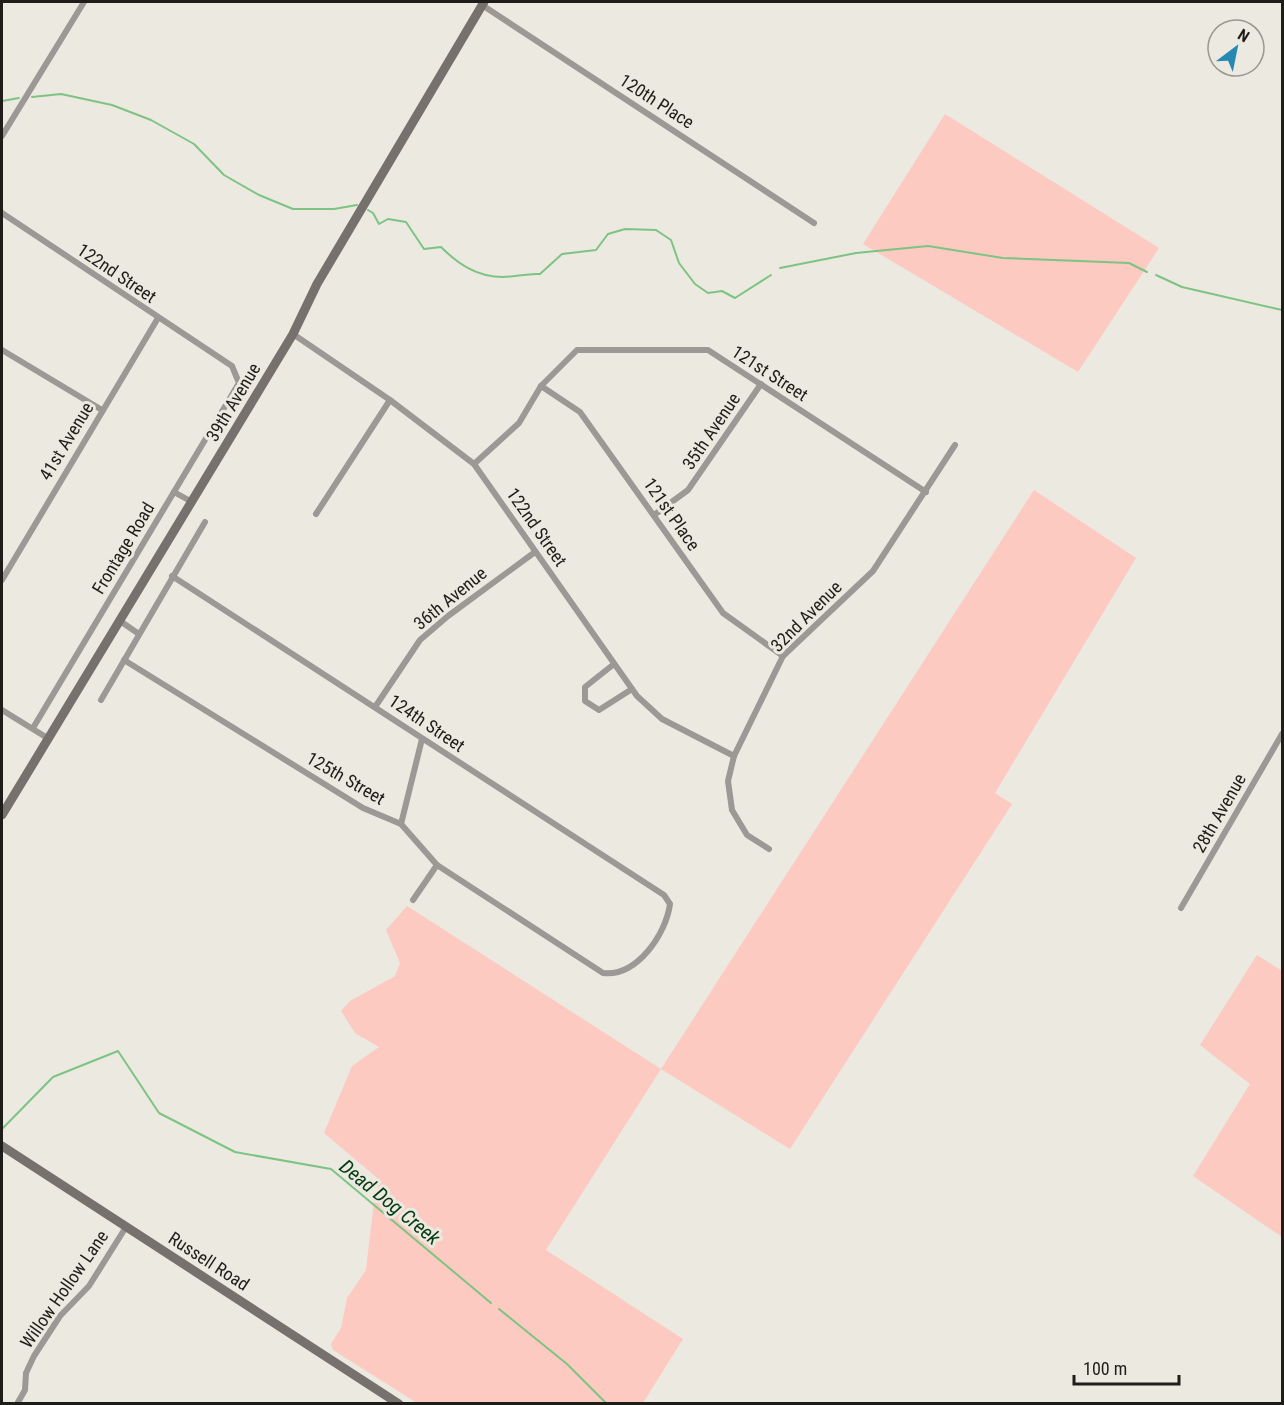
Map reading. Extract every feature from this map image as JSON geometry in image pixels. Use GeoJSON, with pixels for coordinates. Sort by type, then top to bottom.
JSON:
{"type":"FeatureCollection","features":[{"type":"Feature","properties":{"kind":"main road","name":"39th Avenue"},"geometry":{"type":"LineString","coordinates":[[2,815],[293,334],[317,284],[483,3]]}},
{"type":"Feature","properties":{"kind":"main road","name":"Russell Road"},"geometry":{"type":"LineString","coordinates":[[2,1146],[399,1404]]}},
{"type":"Feature","properties":{"kind":"street"},"geometry":{"type":"LineString","coordinates":[[2,136],[84,2]]}},
{"type":"Feature","properties":{"kind":"street","name":"120th Place"},"geometry":{"type":"LineString","coordinates":[[483,3],[814,223]]}},
{"type":"Feature","properties":{"kind":"street","name":"122nd Street"},"geometry":{"type":"LineString","coordinates":[[2,213],[232,366],[239,383]]}},
{"type":"Feature","properties":{"kind":"street","name":"41st Avenue"},"geometry":{"type":"LineString","coordinates":[[2,580],[158,318]]}},
{"type":"Feature","properties":{"kind":"street","name":"122nd Street"},"geometry":{"type":"LineString","coordinates":[[293,334],[390,400],[474,464],[632,689],[662,719],[734,756]]}},
{"type":"Feature","properties":{"kind":"street"},"geometry":{"type":"LineString","coordinates":[[2,350],[102,410]]}},
{"type":"Feature","properties":{"kind":"street","name":"121st Street"},"geometry":{"type":"LineString","coordinates":[[541,386],[577,350],[708,350],[926,492]]}},
{"type":"Feature","properties":{"kind":"street","name":"Frontage Road"},"geometry":{"type":"LineString","coordinates":[[33,728],[239,383]]}},
{"type":"Feature","properties":{"kind":"street","name":"35th Avenue"},"geometry":{"type":"LineString","coordinates":[[654,515],[688,490],[761,384]]}},
{"type":"Feature","properties":{"kind":"street"},"geometry":{"type":"LineString","coordinates":[[474,464],[519,423],[541,386]]}},
{"type":"Feature","properties":{"kind":"street","name":"121st Place"},"geometry":{"type":"LineString","coordinates":[[541,386],[580,412],[723,613],[783,656]]}},
{"type":"Feature","properties":{"kind":"street"},"geometry":{"type":"LineString","coordinates":[[316,514],[390,400]]}},
{"type":"Feature","properties":{"kind":"street","name":"32nd Avenue"},"geometry":{"type":"LineString","coordinates":[[770,849],[747,835],[732,810],[728,781],[734,756],[783,656],[873,571],[956,445]]}},
{"type":"Feature","properties":{"kind":"street"},"geometry":{"type":"LineString","coordinates":[[174,492],[192,502]]}},
{"type":"Feature","properties":{"kind":"street"},"geometry":{"type":"LineString","coordinates":[[101,699],[205,522]]}},
{"type":"Feature","properties":{"kind":"street","name":"36th Avenue"},"geometry":{"type":"LineString","coordinates":[[375,707],[420,640],[448,616],[535,552]]}},
{"type":"Feature","properties":{"kind":"street","name":"124th Street"},"geometry":{"type":"LineString","coordinates":[[172,576],[664,895],[670,904],[669,916],[640,961],[615,974],[603,973]]}},
{"type":"Feature","properties":{"kind":"street"},"geometry":{"type":"LineString","coordinates":[[120,621],[139,634]]}},
{"type":"Feature","properties":{"kind":"street","name":"125th Street"},"geometry":{"type":"LineString","coordinates":[[124,660],[363,808],[400,824],[437,865],[603,973]]}},
{"type":"Feature","properties":{"kind":"street"},"geometry":{"type":"LineString","coordinates":[[614,664],[585,687],[585,701],[599,710],[632,689]]}},
{"type":"Feature","properties":{"kind":"street"},"geometry":{"type":"LineString","coordinates":[[2,710],[49,739]]}},
{"type":"Feature","properties":{"kind":"street","name":"28th Avenue"},"geometry":{"type":"LineString","coordinates":[[1181,908],[1282,734]]}},
{"type":"Feature","properties":{"kind":"street"},"geometry":{"type":"LineString","coordinates":[[400,824],[422,739]]}},
{"type":"Feature","properties":{"kind":"street"},"geometry":{"type":"LineString","coordinates":[[413,900],[437,865]]}},
{"type":"Feature","properties":{"kind":"street","name":"Willow Hollow Lane"},"geometry":{"type":"LineString","coordinates":[[17,1404],[25,1390],[27,1370],[34,1356],[60,1316],[88,1286],[126,1227]]}},
{"type":"Feature","properties":{"kind":"shaded area"},"geometry":{"type":"Polygon","coordinates":[[[945,114],[1159,248],[1078,372],[863,244],[945,114]]]}},
{"type":"Feature","properties":{"kind":"shaded area"},"geometry":{"type":"Polygon","coordinates":[[[1034,490],[1136,558],[995,793],[1012,804],[790,1149],[661,1069],[1034,490]]]}},
{"type":"Feature","properties":{"kind":"shaded area"},"geometry":{"type":"Polygon","coordinates":[[[407,906],[661,1069],[546,1250],[683,1339],[643,1403],[417,1403],[333,1350],[331,1344],[341,1328],[347,1298],[366,1270],[375,1192],[379,1193],[376,1177],[324,1133],[352,1066],[379,1047],[355,1033],[341,1011],[350,1001],[395,976],[400,963],[386,930],[407,906]]]}},
{"type":"Feature","properties":{"kind":"shaded area"},"geometry":{"type":"Polygon","coordinates":[[[1257,955],[1282,971],[1282,1237],[1193,1176],[1250,1084],[1200,1045],[1257,955]]]}},
{"type":"Feature","properties":{"kind":"waterway"},"geometry":{"type":"LineString","coordinates":[[32,97],[61,94],[112,105],[151,120],[194,144],[224,175],[259,195],[293,209],[334,209],[357,205]]}},
{"type":"Feature","properties":{"kind":"waterway"},"geometry":{"type":"LineString","coordinates":[[2,101],[19,98]]}},
{"type":"Feature","properties":{"kind":"waterway"},"geometry":{"type":"LineString","coordinates":[[368,210],[373,213],[379,224],[388,219],[406,222],[424,249],[441,247],[454,259],[485,275],[508,277],[540,274],[562,254],[596,250],[608,234],[625,229],[656,230],[671,240],[679,263],[695,284],[708,293],[722,291],[735,298],[771,275]]}},
{"type":"Feature","properties":{"kind":"waterway"},"geometry":{"type":"LineString","coordinates":[[780,268],[856,253],[928,246],[1003,258],[1129,263],[1147,272]]}},
{"type":"Feature","properties":{"kind":"waterway"},"geometry":{"type":"LineString","coordinates":[[1156,275],[1182,287],[1282,310]]}},
{"type":"Feature","properties":{"kind":"waterway","name":"Dead Dog Creek"},"geometry":{"type":"LineString","coordinates":[[2,1129],[53,1077],[118,1051],[159,1113],[235,1152],[331,1169],[491,1303]]}},
{"type":"Feature","properties":{"kind":"waterway","name":"Dead Dog Creek"},"geometry":{"type":"LineString","coordinates":[[499,1309],[567,1364],[607,1404]]}}]}
